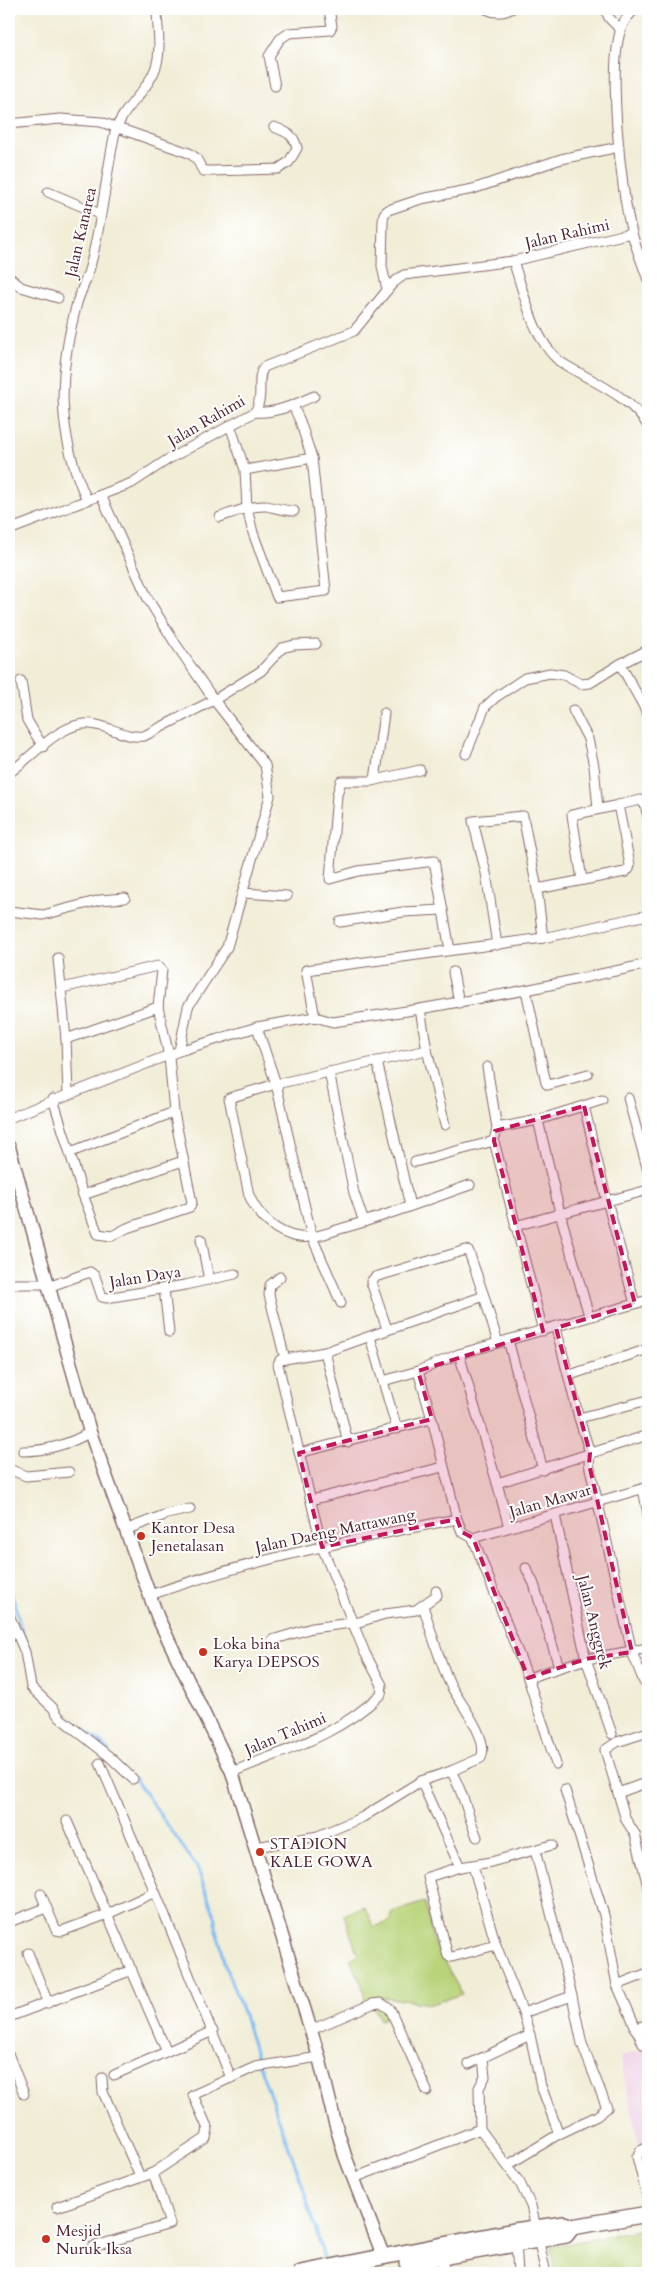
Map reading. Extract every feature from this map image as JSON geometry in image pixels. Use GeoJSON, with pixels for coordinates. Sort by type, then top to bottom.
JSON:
{"type":"FeatureCollection","features":[{"type":"Feature","properties":{"kind":"highway"},"geometry":{"type":"LineString","coordinates":[[301,2273],[384,2258],[456,2242],[537,2234],[566,2235],[572,2227],[648,2214]]}},
{"type":"Feature","properties":{"kind":"highway"},"geometry":{"type":"LineString","coordinates":[[352,2273],[516,2243],[537,2234]]}},
{"type":"Feature","properties":{"kind":"street","name":"Jalan Kanarea"},"geometry":{"type":"LineString","coordinates":[[87,500],[78,480],[64,424],[62,388],[71,328],[78,300],[91,264],[117,126],[157,65],[159,35],[157,9]]}},
{"type":"Feature","properties":{"kind":"street"},"geometry":{"type":"LineString","coordinates":[[275,86],[269,56],[273,46],[289,33],[330,30],[332,26],[329,9]]}},
{"type":"Feature","properties":{"kind":"street"},"geometry":{"type":"LineString","coordinates":[[486,9],[494,12],[504,12],[511,9]]}},
{"type":"Feature","properties":{"kind":"street"},"geometry":{"type":"LineString","coordinates":[[604,9],[609,18],[621,30]]}},
{"type":"Feature","properties":{"kind":"street"},"geometry":{"type":"LineString","coordinates":[[635,9],[623,23],[621,30],[616,65],[617,121],[632,232],[648,280]]}},
{"type":"Feature","properties":{"kind":"street"},"geometry":{"type":"LineString","coordinates":[[9,124],[60,119],[101,122],[189,152],[196,158],[203,171],[278,169],[286,166],[297,148],[295,140],[290,134],[274,127]]}},
{"type":"Feature","properties":{"kind":"street"},"geometry":{"type":"LineString","coordinates":[[387,290],[382,266],[383,221],[384,214],[388,210],[421,199],[473,189],[561,159],[620,147]]}},
{"type":"Feature","properties":{"kind":"street"},"geometry":{"type":"LineString","coordinates":[[48,192],[100,214]]}},
{"type":"Feature","properties":{"kind":"street","name":"Jalan Rahimi"},"geometry":{"type":"LineString","coordinates":[[9,530],[132,484],[167,460],[255,412],[260,401],[260,376],[264,367],[311,346],[354,331],[387,290],[398,279],[409,273],[513,261],[632,232]]}},
{"type":"Feature","properties":{"kind":"street"},"geometry":{"type":"LineString","coordinates":[[513,261],[541,342],[559,361],[630,405],[643,417],[648,426]]}},
{"type":"Feature","properties":{"kind":"street"},"geometry":{"type":"LineString","coordinates":[[9,277],[21,286],[58,298]]}},
{"type":"Feature","properties":{"kind":"street"},"geometry":{"type":"LineString","coordinates":[[255,412],[272,411],[293,406],[314,396]]}},
{"type":"Feature","properties":{"kind":"street"},"geometry":{"type":"LineString","coordinates":[[230,425],[245,470],[247,508],[253,533],[276,596],[326,591],[312,458],[293,406]]}},
{"type":"Feature","properties":{"kind":"street"},"geometry":{"type":"LineString","coordinates":[[245,470],[312,458]]}},
{"type":"Feature","properties":{"kind":"street"},"geometry":{"type":"LineString","coordinates":[[101,495],[148,598],[173,640],[214,700],[265,764],[270,787],[270,796],[227,947],[188,1007],[179,1051]]}},
{"type":"Feature","properties":{"kind":"street"},"geometry":{"type":"LineString","coordinates":[[220,516],[247,508],[266,506],[285,511],[294,511]]}},
{"type":"Feature","properties":{"kind":"street"},"geometry":{"type":"LineString","coordinates":[[9,773],[43,748],[62,730],[74,725],[91,724],[134,737],[144,736],[214,700],[261,671],[282,648],[294,645],[316,644]]}},
{"type":"Feature","properties":{"kind":"street"},"geometry":{"type":"LineString","coordinates":[[466,754],[485,707],[496,697],[525,678],[550,673],[585,684],[590,683],[620,664],[648,650]]}},
{"type":"Feature","properties":{"kind":"street"},"geometry":{"type":"LineString","coordinates":[[620,664],[648,714]]}},
{"type":"Feature","properties":{"kind":"street"},"geometry":{"type":"LineString","coordinates":[[21,682],[27,720],[43,748]]}},
{"type":"Feature","properties":{"kind":"street"},"geometry":{"type":"LineString","coordinates":[[573,710],[588,739],[594,766],[598,809]]}},
{"type":"Feature","properties":{"kind":"street"},"geometry":{"type":"LineString","coordinates":[[375,780],[384,713]]}},
{"type":"Feature","properties":{"kind":"street"},"geometry":{"type":"LineString","coordinates":[[420,770],[360,782],[343,780],[339,784],[330,879],[358,871],[434,861],[450,950]]}},
{"type":"Feature","properties":{"kind":"street"},"geometry":{"type":"LineString","coordinates":[[582,880],[572,815],[641,800],[645,805],[648,817]]}},
{"type":"Feature","properties":{"kind":"street"},"geometry":{"type":"LineString","coordinates":[[537,888],[625,872],[629,869],[630,865],[618,808],[619,805]]}},
{"type":"Feature","properties":{"kind":"street"},"geometry":{"type":"LineString","coordinates":[[496,945],[486,873],[473,821],[524,816],[537,888],[543,938]]}},
{"type":"Feature","properties":{"kind":"street"},"geometry":{"type":"LineString","coordinates":[[243,893],[287,896]]}},
{"type":"Feature","properties":{"kind":"street"},"geometry":{"type":"LineString","coordinates":[[9,911],[42,915],[100,900],[125,898]]}},
{"type":"Feature","properties":{"kind":"street"},"geometry":{"type":"LineString","coordinates":[[340,922],[403,912],[443,910]]}},
{"type":"Feature","properties":{"kind":"street"},"geometry":{"type":"LineString","coordinates":[[315,1017],[306,970],[543,938],[643,916]]}},
{"type":"Feature","properties":{"kind":"street"},"geometry":{"type":"LineString","coordinates":[[58,958],[66,1039],[68,1094]]}},
{"type":"Feature","properties":{"kind":"street"},"geometry":{"type":"LineString","coordinates":[[9,1118],[53,1099],[179,1051],[256,1028],[315,1017],[333,1022],[459,1003],[648,964]]}},
{"type":"Feature","properties":{"kind":"street"},"geometry":{"type":"LineString","coordinates":[[53,1099],[83,1195],[98,1234],[112,1236],[127,1228],[190,1207],[192,1202],[182,1161],[174,1112],[169,1056],[158,1007],[162,970],[158,966],[62,988]]}},
{"type":"Feature","properties":{"kind":"street"},"geometry":{"type":"LineString","coordinates":[[452,972],[459,1003]]}},
{"type":"Feature","properties":{"kind":"street"},"geometry":{"type":"LineString","coordinates":[[526,990],[546,1083],[548,1085],[588,1074]]}},
{"type":"Feature","properties":{"kind":"street"},"geometry":{"type":"LineString","coordinates":[[66,1039],[158,1007]]}},
{"type":"Feature","properties":{"kind":"street"},"geometry":{"type":"LineString","coordinates":[[420,1009],[427,1050],[445,1124]]}},
{"type":"Feature","properties":{"kind":"street"},"geometry":{"type":"LineString","coordinates":[[256,1028],[276,1084],[312,1237],[341,1303]]}},
{"type":"Feature","properties":{"kind":"street"},"geometry":{"type":"LineString","coordinates":[[427,1050],[276,1084],[232,1096],[228,1101],[248,1195],[255,1209],[274,1226],[293,1236],[312,1237],[364,1222],[470,1185]]}},
{"type":"Feature","properties":{"kind":"street"},"geometry":{"type":"LineString","coordinates":[[377,1061],[410,1206]]}},
{"type":"Feature","properties":{"kind":"street"},"geometry":{"type":"LineString","coordinates":[[487,1067],[497,1128],[494,1141],[543,1330]]}},
{"type":"Feature","properties":{"kind":"street"},"geometry":{"type":"LineString","coordinates":[[329,1072],[354,1193],[364,1222]]}},
{"type":"Feature","properties":{"kind":"street"},"geometry":{"type":"LineString","coordinates":[[628,1098],[644,1141],[648,1171]]}},
{"type":"Feature","properties":{"kind":"street"},"geometry":{"type":"LineString","coordinates":[[497,1128],[538,1120],[602,1100]]}},
{"type":"Feature","properties":{"kind":"street"},"geometry":{"type":"LineString","coordinates":[[584,1106],[635,1304]]}},
{"type":"Feature","properties":{"kind":"street"},"geometry":{"type":"LineString","coordinates":[[70,1152],[174,1112]]}},
{"type":"Feature","properties":{"kind":"street"},"geometry":{"type":"LineString","coordinates":[[538,1120],[560,1213],[589,1316]]}},
{"type":"Feature","properties":{"kind":"street"},"geometry":{"type":"LineString","coordinates":[[415,1162],[494,1141]]}},
{"type":"Feature","properties":{"kind":"street"},"geometry":{"type":"LineString","coordinates":[[9,1147],[90,1432],[125,1530],[171,1647],[232,1772],[319,2057],[334,2119],[384,2258]]}},
{"type":"Feature","properties":{"kind":"street"},"geometry":{"type":"LineString","coordinates":[[83,1195],[182,1161]]}},
{"type":"Feature","properties":{"kind":"street"},"geometry":{"type":"LineString","coordinates":[[515,1226],[648,1190]]}},
{"type":"Feature","properties":{"kind":"street"},"geometry":{"type":"LineString","coordinates":[[201,1239],[209,1280]]}},
{"type":"Feature","properties":{"kind":"street"},"geometry":{"type":"LineString","coordinates":[[388,1329],[371,1282],[375,1277],[466,1250],[470,1252],[498,1343]]}},
{"type":"Feature","properties":{"kind":"street","name":"Jalan Daya"},"geometry":{"type":"LineString","coordinates":[[47,1285],[90,1272],[95,1276],[102,1297],[106,1298],[164,1289],[235,1274]]}},
{"type":"Feature","properties":{"kind":"street"},"geometry":{"type":"LineString","coordinates":[[280,1277],[270,1285],[268,1295],[274,1308],[285,1359],[324,1352],[484,1296]]}},
{"type":"Feature","properties":{"kind":"street"},"geometry":{"type":"LineString","coordinates":[[9,1284],[47,1285]]}},
{"type":"Feature","properties":{"kind":"street"},"geometry":{"type":"LineString","coordinates":[[164,1289],[170,1332]]}},
{"type":"Feature","properties":{"kind":"street"},"geometry":{"type":"LineString","coordinates":[[383,1381],[418,1371],[459,1354],[556,1328],[589,1316],[648,1300]]}},
{"type":"Feature","properties":{"kind":"street"},"geometry":{"type":"LineString","coordinates":[[556,1328],[590,1453],[589,1464],[632,1652],[644,1682]]}},
{"type":"Feature","properties":{"kind":"street"},"geometry":{"type":"LineString","coordinates":[[370,1337],[397,1429]]}},
{"type":"Feature","properties":{"kind":"street"},"geometry":{"type":"LineString","coordinates":[[508,1340],[543,1470]]}},
{"type":"Feature","properties":{"kind":"street"},"geometry":{"type":"LineString","coordinates":[[570,1375],[648,1349]]}},
{"type":"Feature","properties":{"kind":"street"},"geometry":{"type":"LineString","coordinates":[[324,1352],[348,1442]]}},
{"type":"Feature","properties":{"kind":"street"},"geometry":{"type":"LineString","coordinates":[[459,1354],[509,1527]]}},
{"type":"Feature","properties":{"kind":"street","name":"Jalan Tahimi"},"geometry":{"type":"LineString","coordinates":[[232,1772],[329,1733],[364,1711],[381,1694],[382,1685],[365,1653],[322,1547],[277,1366],[280,1360],[285,1359]]}},
{"type":"Feature","properties":{"kind":"street"},"geometry":{"type":"LineString","coordinates":[[418,1371],[432,1419],[456,1519],[462,1532],[473,1538],[528,1678],[556,1764]]}},
{"type":"Feature","properties":{"kind":"street"},"geometry":{"type":"LineString","coordinates":[[579,1418],[648,1400]]}},
{"type":"Feature","properties":{"kind":"street"},"geometry":{"type":"LineString","coordinates":[[299,1453],[432,1419]]}},
{"type":"Feature","properties":{"kind":"street"},"geometry":{"type":"LineString","coordinates":[[23,1450],[36,1451],[78,1440],[90,1432]]}},
{"type":"Feature","properties":{"kind":"street"},"geometry":{"type":"LineString","coordinates":[[497,1483],[543,1470],[648,1435]]}},
{"type":"Feature","properties":{"kind":"street"},"geometry":{"type":"LineString","coordinates":[[311,1500],[443,1467]]}},
{"type":"Feature","properties":{"kind":"street"},"geometry":{"type":"LineString","coordinates":[[9,1469],[26,1476],[69,1472]]}},
{"type":"Feature","properties":{"kind":"street"},"geometry":{"type":"LineString","coordinates":[[646,1488],[648,1514]]}},
{"type":"Feature","properties":{"kind":"street","name":"Jalan Mawar"},"geometry":{"type":"LineString","coordinates":[[473,1538],[646,1488]]}},
{"type":"Feature","properties":{"kind":"street"},"geometry":{"type":"LineString","coordinates":[[125,1530],[167,1514],[190,1509]]}},
{"type":"Feature","properties":{"kind":"street","name":"Jalan Anggrek"},"geometry":{"type":"LineString","coordinates":[[555,1515],[586,1659],[612,1734]]}},
{"type":"Feature","properties":{"kind":"street","name":"Jalan Daeng Mattawang"},"geometry":{"type":"LineString","coordinates":[[150,1595],[210,1575],[322,1547],[456,1519]]}},
{"type":"Feature","properties":{"kind":"street"},"geometry":{"type":"LineString","coordinates":[[526,1568],[534,1584],[559,1667]]}},
{"type":"Feature","properties":{"kind":"street"},"geometry":{"type":"LineString","coordinates":[[272,1640],[312,1628],[352,1622],[385,1614],[408,1612],[423,1606],[437,1595],[436,1590]]}},
{"type":"Feature","properties":{"kind":"street"},"geometry":{"type":"LineString","coordinates":[[256,1847],[318,1836],[363,1817],[421,1781],[451,1772],[481,1758],[484,1750],[470,1716],[451,1686],[423,1606]]}},
{"type":"Feature","properties":{"kind":"street"},"geometry":{"type":"LineString","coordinates":[[9,1615],[25,1652],[32,1687],[53,1708],[59,1717],[110,1756],[133,1779]]}},
{"type":"Feature","properties":{"kind":"street"},"geometry":{"type":"LineString","coordinates":[[528,1678],[586,1659],[648,1648]]}},
{"type":"Feature","properties":{"kind":"street"},"geometry":{"type":"LineString","coordinates":[[648,1732],[617,1742],[605,1750],[626,1820],[635,1834],[648,1887]]}},
{"type":"Feature","properties":{"kind":"street"},"geometry":{"type":"LineString","coordinates":[[100,1763],[231,2078]]}},
{"type":"Feature","properties":{"kind":"street"},"geometry":{"type":"LineString","coordinates":[[451,1772],[465,1798],[470,1822],[477,1837]]}},
{"type":"Feature","properties":{"kind":"street"},"geometry":{"type":"LineString","coordinates":[[421,1781],[460,1868]]}},
{"type":"Feature","properties":{"kind":"street"},"geometry":{"type":"LineString","coordinates":[[618,1793],[648,1782]]}},
{"type":"Feature","properties":{"kind":"street"},"geometry":{"type":"LineString","coordinates":[[565,1790],[604,1915],[616,1985],[643,2044]]}},
{"type":"Feature","properties":{"kind":"street"},"geometry":{"type":"LineString","coordinates":[[67,1821],[166,2050]]}},
{"type":"Feature","properties":{"kind":"street"},"geometry":{"type":"LineString","coordinates":[[496,1945],[452,1958],[446,1952],[428,1877],[552,1845]]}},
{"type":"Feature","properties":{"kind":"street"},"geometry":{"type":"LineString","coordinates":[[508,2165],[559,2134],[597,2116],[607,2108],[582,2044],[572,1996],[535,1850]]}},
{"type":"Feature","properties":{"kind":"street"},"geometry":{"type":"LineString","coordinates":[[473,1866],[496,1945],[523,2013],[530,2035],[541,2086],[559,2134]]}},
{"type":"Feature","properties":{"kind":"street"},"geometry":{"type":"LineString","coordinates":[[41,1894],[56,1930],[62,1932],[108,1914],[155,1892]]}},
{"type":"Feature","properties":{"kind":"street"},"geometry":{"type":"LineString","coordinates":[[9,1922],[46,1908]]}},
{"type":"Feature","properties":{"kind":"street"},"geometry":{"type":"LineString","coordinates":[[28,1952],[48,2003]]}},
{"type":"Feature","properties":{"kind":"street"},"geometry":{"type":"LineString","coordinates":[[9,2018],[132,1970]]}},
{"type":"Feature","properties":{"kind":"street"},"geometry":{"type":"LineString","coordinates":[[616,1985],[648,1973]]}},
{"type":"Feature","properties":{"kind":"street"},"geometry":{"type":"LineString","coordinates":[[523,2013],[572,1996]]}},
{"type":"Feature","properties":{"kind":"street"},"geometry":{"type":"LineString","coordinates":[[311,2030],[372,2004],[382,2003],[390,2009],[427,2091]]}},
{"type":"Feature","properties":{"kind":"street"},"geometry":{"type":"LineString","coordinates":[[636,2029],[648,2024]]}},
{"type":"Feature","properties":{"kind":"street"},"geometry":{"type":"LineString","coordinates":[[114,2075],[166,2050],[213,2031]]}},
{"type":"Feature","properties":{"kind":"street"},"geometry":{"type":"LineString","coordinates":[[469,2064],[530,2035]]}},
{"type":"Feature","properties":{"kind":"street"},"geometry":{"type":"LineString","coordinates":[[9,2056],[24,2094]]}},
{"type":"Feature","properties":{"kind":"street"},"geometry":{"type":"LineString","coordinates":[[57,2208],[153,2173],[205,2140],[208,2129],[193,2095],[259,2067],[319,2057]]}},
{"type":"Feature","properties":{"kind":"street"},"geometry":{"type":"LineString","coordinates":[[483,2058],[486,2077],[479,2088],[480,2129],[508,2165],[531,2206],[546,2273]]}},
{"type":"Feature","properties":{"kind":"street"},"geometry":{"type":"LineString","coordinates":[[102,2078],[103,2092],[140,2177]]}},
{"type":"Feature","properties":{"kind":"street"},"geometry":{"type":"LineString","coordinates":[[354,2178],[480,2129]]}},
{"type":"Feature","properties":{"kind":"street"},"geometry":{"type":"LineString","coordinates":[[648,2147],[640,2151],[637,2157],[648,2201]]}},
{"type":"Feature","properties":{"kind":"street"},"geometry":{"type":"LineString","coordinates":[[92,2247],[170,2224],[153,2173]]}},
{"type":"Feature","properties":{"kind":"street"},"geometry":{"type":"LineString","coordinates":[[516,2243],[518,2273]]}},
{"type":"Feature","properties":{"kind":"street"},"geometry":{"type":"LineString","coordinates":[[442,2256],[444,2273]]}},
{"type":"Feature","properties":{"kind":"highlighted area"},"geometry":{"type":"Polygon","coordinates":[[[584,1106],[635,1304],[556,1328],[590,1453],[589,1464],[632,1652],[586,1659],[528,1678],[473,1538],[462,1532],[457,1519],[322,1547],[299,1453],[432,1419],[418,1371],[543,1331],[494,1141],[495,1131],[584,1106]]]}},
{"type":"Feature","properties":{"kind":"shaded area"},"geometry":{"type":"Polygon","coordinates":[[[648,2047],[648,2162],[643,2164],[620,2057],[648,2047]]]}},
{"type":"Feature","properties":{"kind":"green space"},"geometry":{"type":"Polygon","coordinates":[[[425,1902],[433,1941],[462,1994],[431,2004],[383,1997],[391,2017],[380,2020],[372,2005],[366,2003],[361,1982],[350,1959],[358,1956],[344,1915],[364,1906],[374,1927],[391,1921],[392,1912],[425,1902]]]}},
{"type":"Feature","properties":{"kind":"green space"},"geometry":{"type":"Polygon","coordinates":[[[648,2228],[648,2273],[555,2273],[550,2247],[648,2228]]]}},
{"type":"Feature","properties":{"kind":"waterway"},"geometry":{"type":"LineString","coordinates":[[9,1590],[45,1696]]}},
{"type":"Feature","properties":{"kind":"waterway"},"geometry":{"type":"LineString","coordinates":[[58,1709],[109,1751]]}},
{"type":"Feature","properties":{"kind":"waterway"},"geometry":{"type":"LineString","coordinates":[[135,1779],[197,1867],[216,1919],[216,1931],[224,1963],[243,2012],[259,2065],[299,2175],[323,2254],[324,2264]]}},
{"type":"Feature","properties":{"kind":"place","name":"Kantor Desa Jenetalasan"},"geometry":{"type":"Point","coordinates":[141,1536]}},
{"type":"Feature","properties":{"kind":"place","name":"Loka bina Karya DEPSOS"},"geometry":{"type":"Point","coordinates":[203,1652]}},
{"type":"Feature","properties":{"kind":"place","name":"STADION KALE GOWA"},"geometry":{"type":"Point","coordinates":[260,1852]}},
{"type":"Feature","properties":{"kind":"place","name":"Mesjid Nuruk Iksa"},"geometry":{"type":"Point","coordinates":[46,2239]}}]}
